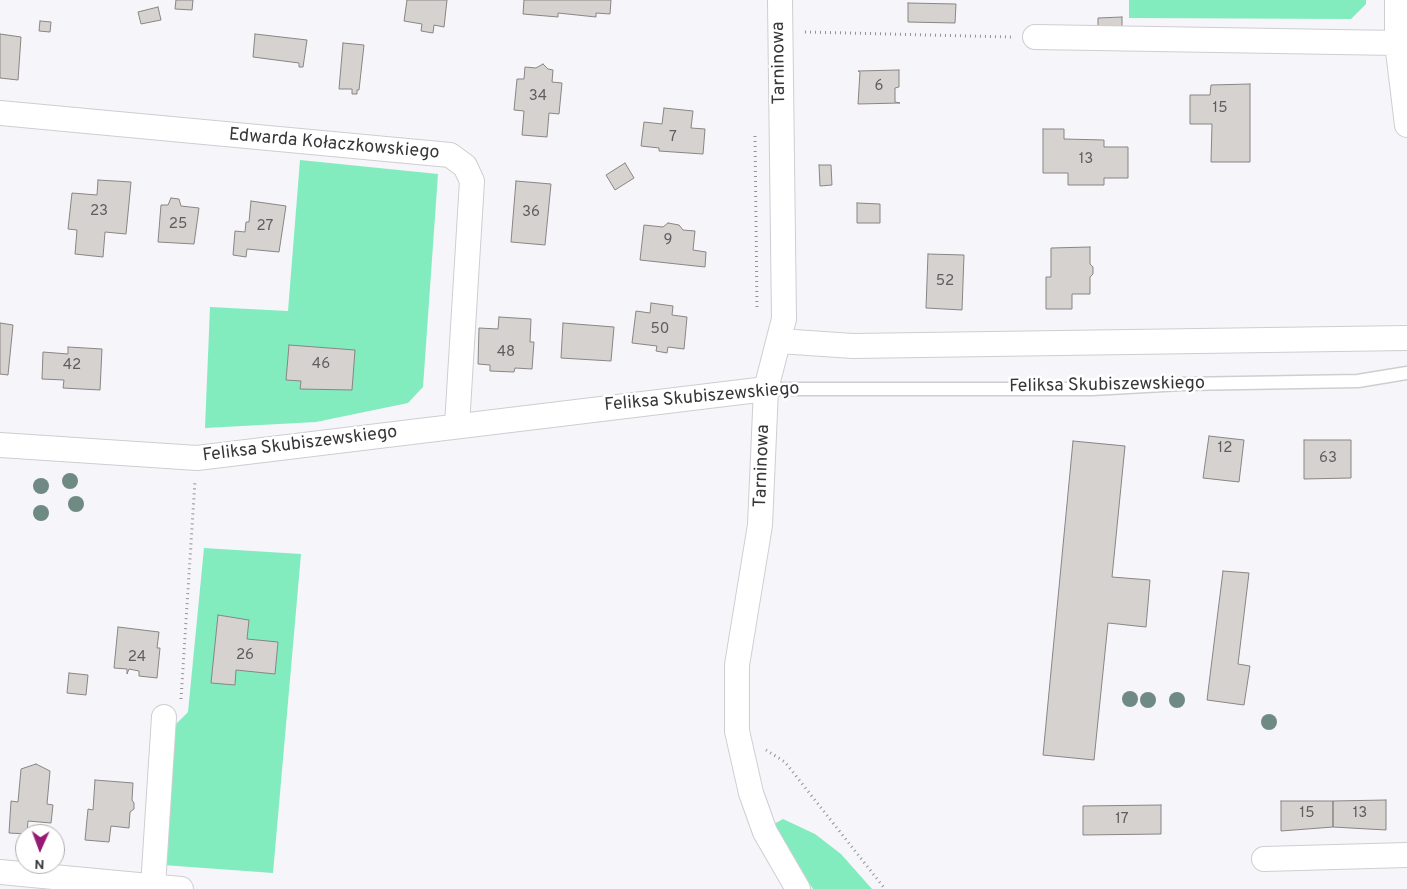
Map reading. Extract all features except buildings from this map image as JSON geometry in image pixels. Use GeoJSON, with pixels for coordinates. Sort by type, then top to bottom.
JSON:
{"type":"FeatureCollection","features":[{"type":"Feature","properties":{"kind":"street","name":"Tarninowa"},"geometry":{"type":"LineString","coordinates":[[780,0],[784,319],[766,389],[760,525],[737,665],[737,731],[751,793],[766,832],[798,889]]}},
{"type":"Feature","properties":{"kind":"street"},"geometry":{"type":"LineString","coordinates":[[1397,0],[1397,43],[1407,125]]}},
{"type":"Feature","properties":{"kind":"street"},"geometry":{"type":"LineString","coordinates":[[1035,37],[1397,43]]}},
{"type":"Feature","properties":{"kind":"street","name":"Edwarda Kołaczkowskiego"},"geometry":{"type":"LineString","coordinates":[[0,113],[450,155],[465,166],[472,181],[457,425]]}},
{"type":"Feature","properties":{"kind":"street"},"geometry":{"type":"LineString","coordinates":[[779,341],[853,346],[1407,338]]}},
{"type":"Feature","properties":{"kind":"street","name":"Feliksa Skubiszewskiego"},"geometry":{"type":"LineString","coordinates":[[0,445],[196,458],[766,389]]}},
{"type":"Feature","properties":{"kind":"street"},"geometry":{"type":"LineString","coordinates":[[153,886],[164,717]]}},
{"type":"Feature","properties":{"kind":"street"},"geometry":{"type":"LineString","coordinates":[[1264,859],[1407,855]]}},
{"type":"Feature","properties":{"kind":"street"},"geometry":{"type":"LineString","coordinates":[[0,872],[181,889]]}},
{"type":"Feature","properties":{"kind":"lane","name":"Feliksa Skubiszewskiego"},"geometry":{"type":"LineString","coordinates":[[766,389],[1092,389],[1182,384],[1358,381],[1407,372]]}},
{"type":"Feature","properties":{"kind":"path"},"geometry":{"type":"LineString","coordinates":[[804,32],[1035,37]]}},
{"type":"Feature","properties":{"kind":"path"},"geometry":{"type":"LineString","coordinates":[[164,717],[180,709],[196,458]]}},
{"type":"Feature","properties":{"kind":"path"},"geometry":{"type":"LineString","coordinates":[[737,731],[785,762],[885,889]]}},
{"type":"Feature","properties":{"kind":"green space"},"geometry":{"type":"Polygon","coordinates":[[[1129,0],[1366,0],[1366,4],[1351,19],[1129,18],[1129,0]]]}},
{"type":"Feature","properties":{"kind":"green space"},"geometry":{"type":"Polygon","coordinates":[[[300,160],[438,174],[423,387],[408,403],[316,422],[205,428],[210,307],[288,311],[300,160]]]}},
{"type":"Feature","properties":{"kind":"green space"},"geometry":{"type":"Polygon","coordinates":[[[204,548],[301,554],[273,873],[163,865],[175,725],[188,712],[204,548]]]}},
{"type":"Feature","properties":{"kind":"green space"},"geometry":{"type":"Polygon","coordinates":[[[783,819],[815,834],[841,854],[872,889],[813,889],[772,825],[783,819]]]}}]}
